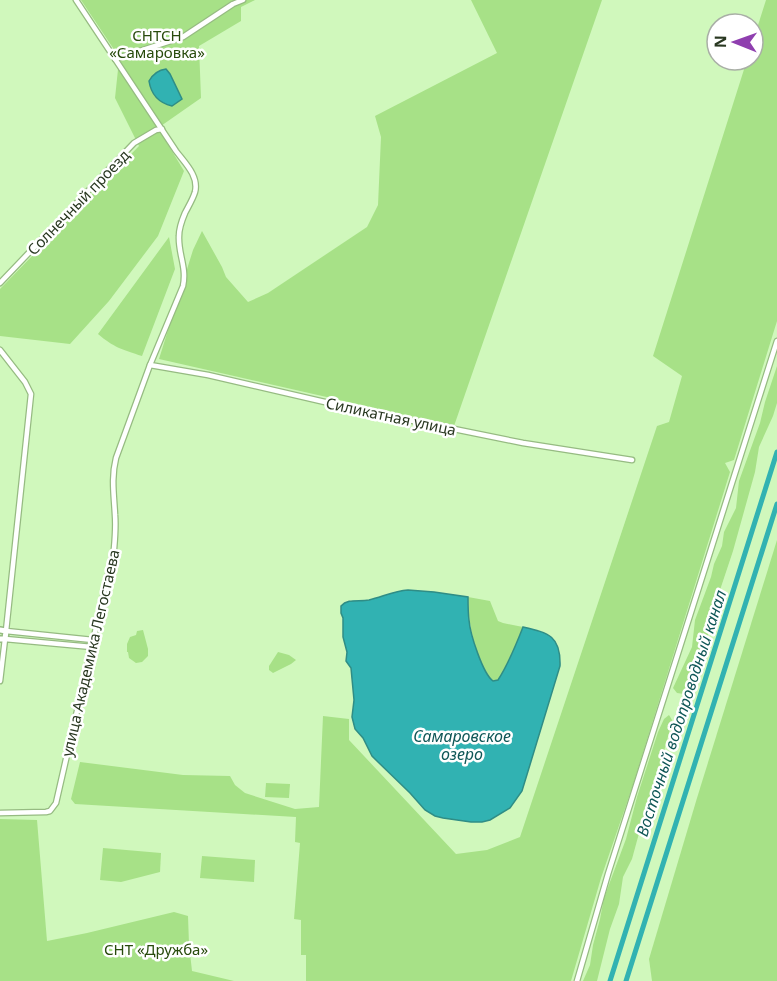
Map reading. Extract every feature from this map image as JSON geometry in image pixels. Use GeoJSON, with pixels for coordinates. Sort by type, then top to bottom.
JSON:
{"type":"FeatureCollection","features":[{"type":"Feature","properties":{"kind":"street"},"geometry":{"type":"LineString","coordinates":[[76,0],[162,129]]}},
{"type":"Feature","properties":{"kind":"street"},"geometry":{"type":"LineString","coordinates":[[115,59],[183,37],[233,4],[243,0]]}},
{"type":"Feature","properties":{"kind":"street","name":"улица Академика Легостаева"},"geometry":{"type":"LineString","coordinates":[[0,813],[40,813],[50,811],[56,803],[115,540],[113,469],[150,365],[177,304],[185,276],[179,237],[183,219],[195,193],[195,180],[162,129]]}},
{"type":"Feature","properties":{"kind":"street","name":"Солнечный проезд"},"geometry":{"type":"LineString","coordinates":[[0,283],[134,143],[162,129]]}},
{"type":"Feature","properties":{"kind":"street"},"geometry":{"type":"LineString","coordinates":[[0,274],[4,278]]}},
{"type":"Feature","properties":{"kind":"street"},"geometry":{"type":"LineString","coordinates":[[577,981],[608,874],[777,341]]}},
{"type":"Feature","properties":{"kind":"street"},"geometry":{"type":"LineString","coordinates":[[0,350],[25,382],[31,394],[2,639],[0,681]]}},
{"type":"Feature","properties":{"kind":"street","name":"Силикатная улица"},"geometry":{"type":"LineString","coordinates":[[150,365],[208,375],[449,429],[632,460]]}},
{"type":"Feature","properties":{"kind":"street"},"geometry":{"type":"LineString","coordinates":[[3,630],[93,640]]}},
{"type":"Feature","properties":{"kind":"street"},"geometry":{"type":"LineString","coordinates":[[2,639],[92,647]]}},
{"type":"Feature","properties":{"kind":"green space","name":"СНТСН «Самаровка»"},"geometry":{"type":"Polygon","coordinates":[[[81,0],[255,0],[241,7],[241,21],[199,46],[201,98],[158,128],[184,171],[158,236],[109,301],[70,344],[0,336],[0,289],[139,146],[115,98],[119,60],[117,54],[81,0]]]}},
{"type":"Feature","properties":{"kind":"green space"},"geometry":{"type":"Polygon","coordinates":[[[471,0],[602,0],[454,426],[159,359],[193,250],[202,231],[226,277],[248,302],[268,293],[367,227],[378,205],[381,137],[375,116],[497,53],[471,0]]]}},
{"type":"Feature","properties":{"kind":"green space"},"geometry":{"type":"Polygon","coordinates":[[[766,0],[777,0],[777,321],[734,460],[725,463],[730,472],[633,785],[601,878],[571,981],[306,981],[306,955],[301,955],[301,920],[294,919],[300,843],[295,842],[296,817],[75,804],[71,799],[80,762],[183,775],[230,776],[235,785],[245,793],[295,809],[319,807],[323,716],[349,719],[349,740],[456,854],[487,850],[520,837],[657,426],[669,422],[682,376],[653,356],[743,72],[765,72],[765,12],[762,12],[766,0]]]}},
{"type":"Feature","properties":{"kind":"green space"},"geometry":{"type":"Polygon","coordinates":[[[169,237],[175,269],[142,356],[119,348],[98,334],[169,237]]]}},
{"type":"Feature","properties":{"kind":"green space"},"geometry":{"type":"Polygon","coordinates":[[[777,366],[777,403],[759,447],[755,472],[698,668],[684,694],[677,693],[673,688],[692,647],[695,620],[722,546],[724,532],[736,508],[739,481],[777,366]]]}},
{"type":"Feature","properties":{"kind":"green space"},"geometry":{"type":"Polygon","coordinates":[[[777,540],[777,981],[652,981],[649,959],[777,540]]]}},
{"type":"Feature","properties":{"kind":"green space"},"geometry":{"type":"Polygon","coordinates":[[[468,597],[490,601],[498,621],[523,627],[507,665],[495,681],[491,680],[485,671],[477,651],[469,618],[468,597]]]}},
{"type":"Feature","properties":{"kind":"green space"},"geometry":{"type":"Polygon","coordinates":[[[143,630],[148,656],[142,662],[136,663],[129,658],[127,644],[130,637],[136,635],[137,631],[143,630]]]}},
{"type":"Feature","properties":{"kind":"green space"},"geometry":{"type":"Polygon","coordinates":[[[278,652],[296,660],[273,673],[269,670],[269,666],[278,652]]]}},
{"type":"Feature","properties":{"kind":"green space"},"geometry":{"type":"Polygon","coordinates":[[[669,715],[672,720],[669,733],[645,820],[641,826],[632,859],[623,877],[619,904],[597,981],[583,981],[590,965],[604,898],[626,839],[658,732],[664,719],[669,715]]]}},
{"type":"Feature","properties":{"kind":"green space"},"geometry":{"type":"Polygon","coordinates":[[[266,783],[290,784],[289,798],[265,797],[266,783]]]}},
{"type":"Feature","properties":{"kind":"green space","name":"СНТ «Дружба»"},"geometry":{"type":"Polygon","coordinates":[[[0,819],[37,820],[47,941],[174,912],[188,916],[192,971],[234,981],[0,981],[0,819]]]}},
{"type":"Feature","properties":{"kind":"green space"},"geometry":{"type":"Polygon","coordinates":[[[103,848],[161,853],[160,872],[121,882],[100,880],[103,848]]]}},
{"type":"Feature","properties":{"kind":"green space"},"geometry":{"type":"Polygon","coordinates":[[[202,856],[255,860],[254,882],[200,878],[202,856]]]}},
{"type":"Feature","properties":{"kind":"water"},"geometry":{"type":"Polygon","coordinates":[[[166,69],[182,99],[172,106],[156,97],[149,81],[156,73],[166,69]]]}},
{"type":"Feature","properties":{"kind":"water","name":"Самаровское озеро"},"geometry":{"type":"Polygon","coordinates":[[[408,590],[468,597],[469,620],[474,644],[485,670],[493,681],[498,680],[506,667],[523,627],[540,631],[556,642],[560,666],[522,791],[510,808],[490,820],[471,822],[443,818],[425,810],[372,756],[363,738],[355,729],[352,717],[354,700],[351,668],[346,661],[347,652],[343,637],[341,606],[350,601],[369,600],[408,590]]]}},
{"type":"Feature","properties":{"kind":"waterway","name":"Восточный водопроводный канал"},"geometry":{"type":"LineString","coordinates":[[610,981],[777,452]]}},
{"type":"Feature","properties":{"kind":"waterway","name":"Восточный водопроводный канал"},"geometry":{"type":"LineString","coordinates":[[626,981],[777,504]]}}]}
